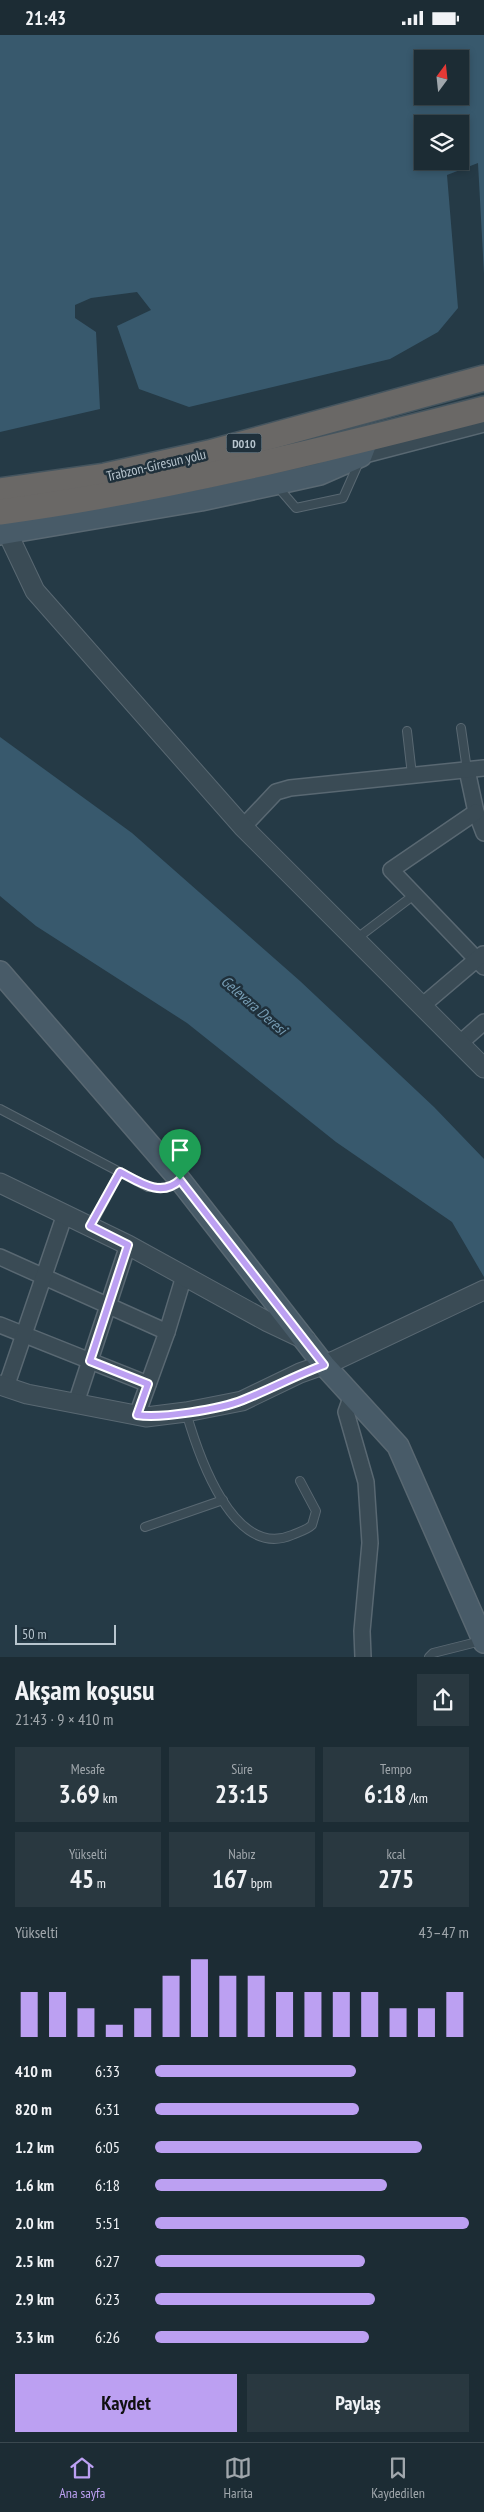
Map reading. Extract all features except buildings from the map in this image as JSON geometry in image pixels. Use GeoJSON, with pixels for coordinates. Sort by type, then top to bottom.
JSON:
{"type":"FeatureCollection","features":[{"type":"Feature","properties":{"kind":"highway","name":"Trabzon-Giresun yolu"},"geometry":{"type":"LineString","coordinates":[[0,491],[105,476],[209,453],[484,378]]}},
{"type":"Feature","properties":{"kind":"highway","name":"Trabzon-Giresun yolu"},"geometry":{"type":"LineString","coordinates":[[3,526],[82,501],[332,448],[365,447],[484,409]]}},
{"type":"Feature","properties":{"kind":"main road"},"geometry":{"type":"LineString","coordinates":[[3,526],[275,484],[320,474],[365,447]]}},
{"type":"Feature","properties":{"kind":"main road"},"geometry":{"type":"LineString","coordinates":[[0,972],[180,1180],[308,1341],[329,1363],[352,1395],[398,1446],[483,1641]]}},
{"type":"Feature","properties":{"kind":"street"},"geometry":{"type":"LineString","coordinates":[[365,447],[484,424]]}},
{"type":"Feature","properties":{"kind":"street"},"geometry":{"type":"LineString","coordinates":[[3,526],[35,591],[244,827],[423,1005],[484,1069]]}},
{"type":"Feature","properties":{"kind":"street"},"geometry":{"type":"LineString","coordinates":[[244,827],[276,792],[290,787],[484,768]]}},
{"type":"Feature","properties":{"kind":"street"},"geometry":{"type":"LineString","coordinates":[[467,770],[476,812],[484,833]]}},
{"type":"Feature","properties":{"kind":"street"},"geometry":{"type":"LineString","coordinates":[[423,1005],[481,960],[390,870],[476,812]]}},
{"type":"Feature","properties":{"kind":"street"},"geometry":{"type":"LineString","coordinates":[[459,1044],[484,1022]]}},
{"type":"Feature","properties":{"kind":"street"},"geometry":{"type":"LineString","coordinates":[[1,1186],[65,1213],[128,1245],[268,1322],[308,1341]]}},
{"type":"Feature","properties":{"kind":"street"},"geometry":{"type":"LineString","coordinates":[[65,1213],[23,1335],[3,1386],[27,1394],[146,1417],[186,1413],[242,1401],[300,1373],[329,1363],[484,1290]]}},
{"type":"Feature","properties":{"kind":"street"},"geometry":{"type":"LineString","coordinates":[[76,1403],[128,1245]]}},
{"type":"Feature","properties":{"kind":"street"},"geometry":{"type":"LineString","coordinates":[[0,1257],[167,1332]]}},
{"type":"Feature","properties":{"kind":"street"},"geometry":{"type":"LineString","coordinates":[[137,1415],[167,1332],[184,1276]]}},
{"type":"Feature","properties":{"kind":"street"},"geometry":{"type":"LineString","coordinates":[[0,1325],[148,1384]]}},
{"type":"Feature","properties":{"kind":"street"},"geometry":{"type":"LineString","coordinates":[[352,1395],[346,1412],[366,1482],[370,1543],[362,1631],[363,1657]]}},
{"type":"Feature","properties":{"kind":"lane"},"geometry":{"type":"LineString","coordinates":[[275,484],[296,508],[343,498],[365,447]]}},
{"type":"Feature","properties":{"kind":"lane"},"geometry":{"type":"LineString","coordinates":[[461,728],[467,770]]}},
{"type":"Feature","properties":{"kind":"lane"},"geometry":{"type":"LineString","coordinates":[[407,731],[412,775]]}},
{"type":"Feature","properties":{"kind":"lane"},"geometry":{"type":"LineString","coordinates":[[356,939],[414,895]]}},
{"type":"Feature","properties":{"kind":"lane"},"geometry":{"type":"LineString","coordinates":[[0,1109],[154,1188],[170,1187],[180,1180]]}},
{"type":"Feature","properties":{"kind":"lane"},"geometry":{"type":"LineString","coordinates":[[90,1226],[120,1172]]}},
{"type":"Feature","properties":{"kind":"lane"},"geometry":{"type":"LineString","coordinates":[[186,1413],[195,1445],[223,1500],[234,1516],[250,1533],[262,1538],[280,1541],[308,1529],[315,1520],[314,1506],[300,1481]]}},
{"type":"Feature","properties":{"kind":"lane"},"geometry":{"type":"LineString","coordinates":[[145,1527],[223,1500]]}},
{"type":"Feature","properties":{"kind":"lane"},"geometry":{"type":"LineString","coordinates":[[429,1657],[433,1653],[483,1641]]}},
{"type":"Feature","properties":{"kind":"water"},"geometry":{"type":"Polygon","coordinates":[[[0,35],[484,35],[484,274],[478,163],[469,166],[469,115],[414,115],[414,170],[460,170],[447,175],[458,308],[438,332],[390,359],[189,407],[139,389],[117,326],[151,310],[137,292],[91,298],[75,305],[75,318],[96,332],[100,409],[0,432],[0,35]]]}},
{"type":"Feature","properties":{"kind":"water","name":"Gelevara Deresi"},"geometry":{"type":"Polygon","coordinates":[[[0,737],[132,833],[300,981],[434,1107],[484,1159],[484,1277],[452,1222],[336,1142],[187,1023],[36,926],[0,896],[0,737]]]}},
{"type":"Feature","properties":{"kind":"route"},"geometry":{"type":"LineString","coordinates":[[120,1172],[148,1187],[160,1189],[174,1186],[180,1180],[308,1341],[324,1365],[300,1373],[242,1401],[186,1413],[146,1417],[137,1415],[148,1384],[90,1361],[128,1245],[90,1226],[120,1172]]}}]}
